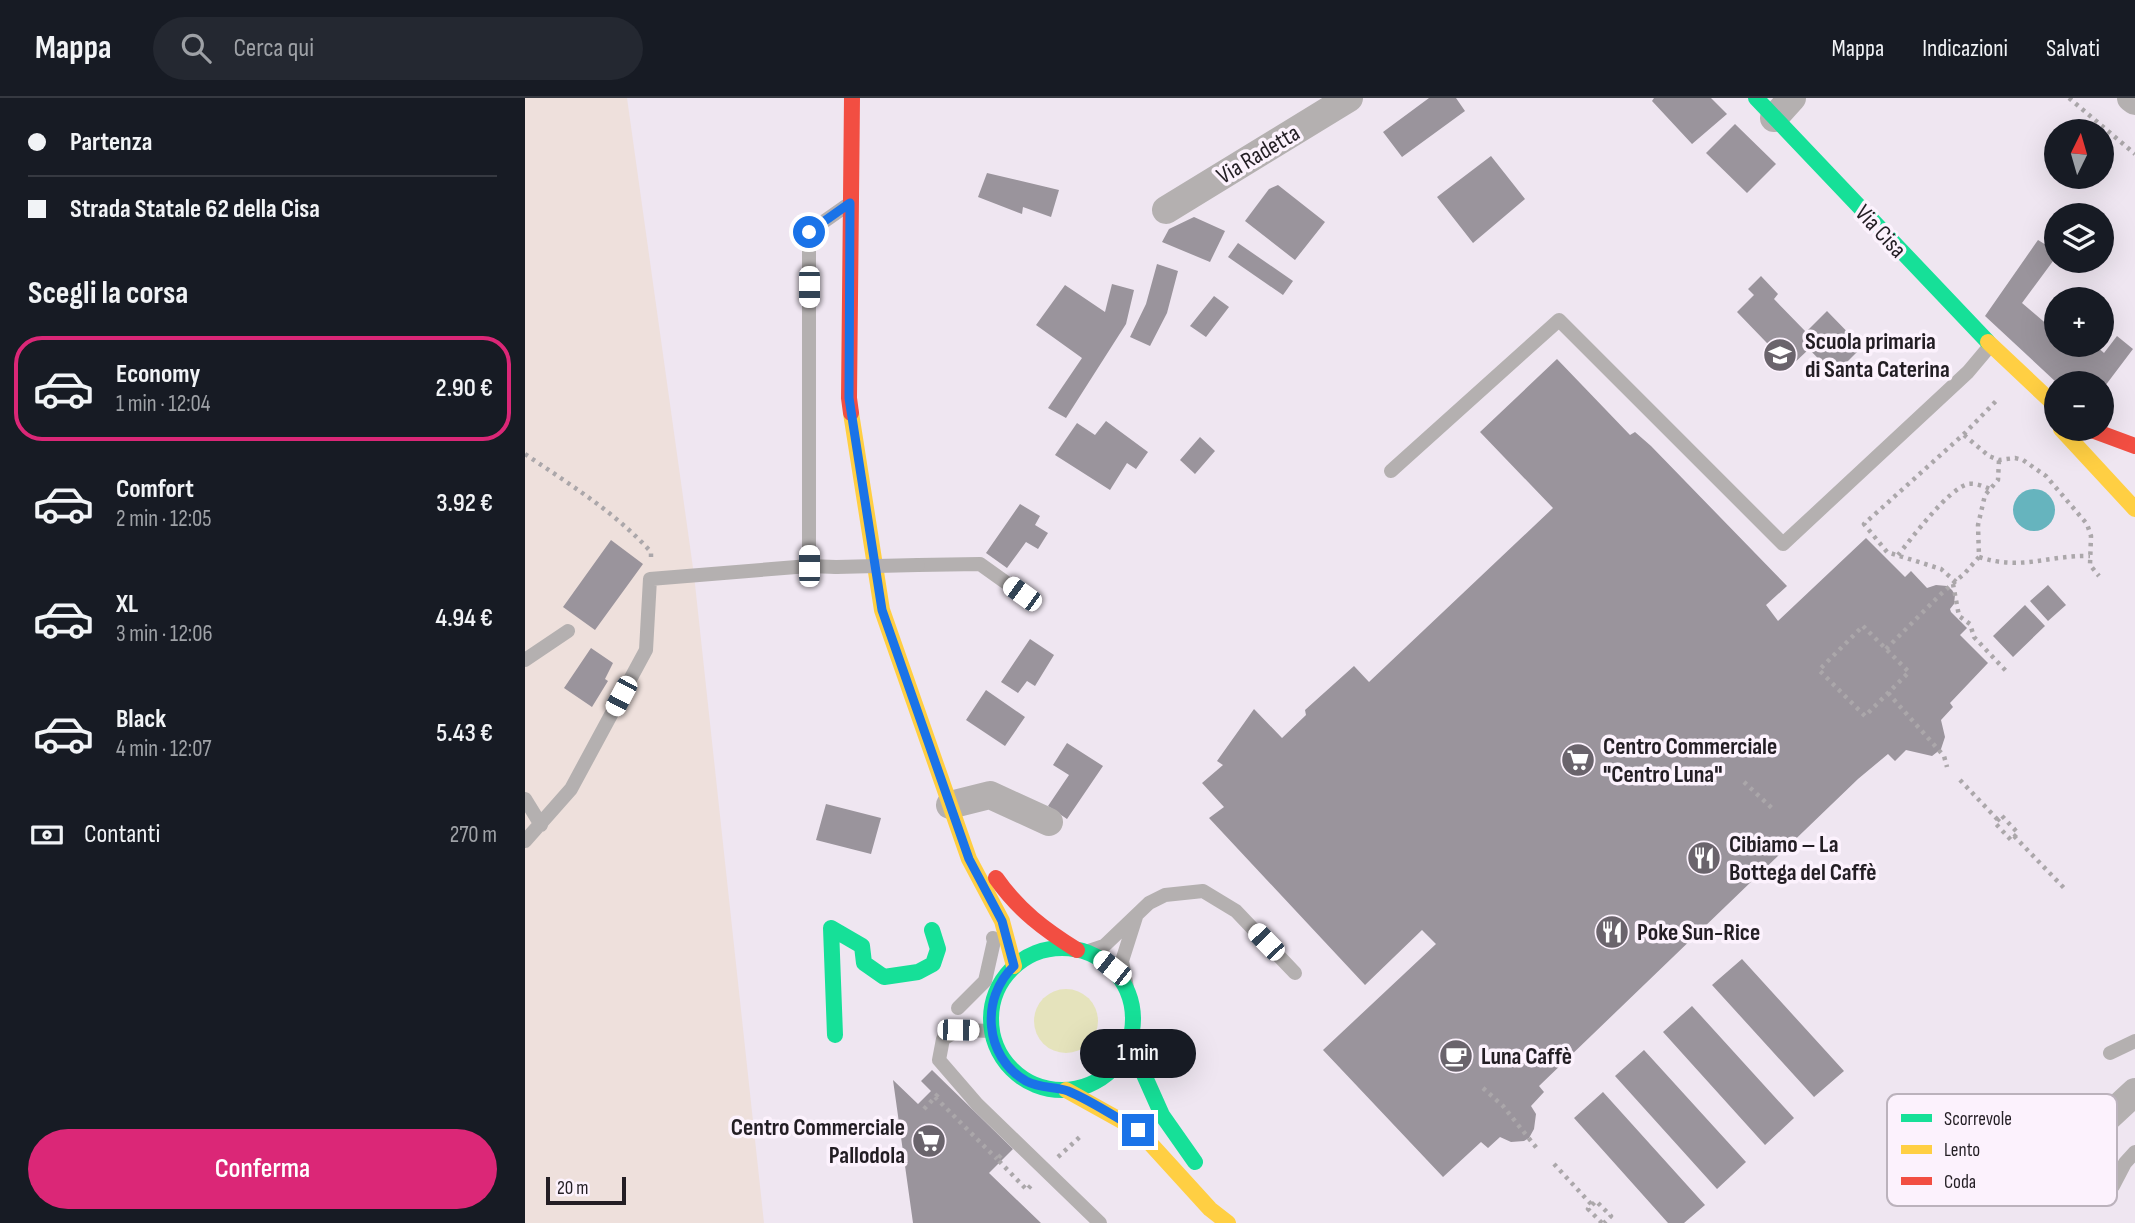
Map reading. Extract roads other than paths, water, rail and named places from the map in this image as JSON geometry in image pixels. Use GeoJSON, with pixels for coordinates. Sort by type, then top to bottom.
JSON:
{"type":"FeatureCollection","features":[{"type":"Feature","properties":{"kind":"main road"},"geometry":{"type":"LineString","coordinates":[[852,98],[849,398],[882,610],[969,859],[1002,921],[1014,966]]}},
{"type":"Feature","properties":{"kind":"main road","name":"Via Cisa"},"geometry":{"type":"LineString","coordinates":[[1774,105],[2007,363],[2044,408]]}},
{"type":"Feature","properties":{"kind":"main road","name":"Via Cisa"},"geometry":{"type":"LineString","coordinates":[[2007,363],[2044,395]]}},
{"type":"Feature","properties":{"kind":"main road"},"geometry":{"type":"LineString","coordinates":[[2114,438],[2135,446]]}},
{"type":"Feature","properties":{"kind":"main road"},"geometry":{"type":"LineString","coordinates":[[2072,441],[2135,509]]}},
{"type":"Feature","properties":{"kind":"main road"},"geometry":{"type":"LineString","coordinates":[[950,805],[1009,897],[1032,921],[1112,968],[1128,993],[1133,1017],[1129,1041],[1122,1057],[1105,1075],[1082,1087],[1066,1090],[1045,1088],[1025,1080],[997,1051],[992,1031],[993,998],[1005,975],[1014,966],[1042,951],[1059,948],[1081,951]]}},
{"type":"Feature","properties":{"kind":"main road"},"geometry":{"type":"LineString","coordinates":[[835,1035],[831,928],[862,946],[864,963],[884,977],[918,972],[933,964],[938,949],[932,930]]}},
{"type":"Feature","properties":{"kind":"main road"},"geometry":{"type":"LineString","coordinates":[[1129,1041],[1162,1115],[1207,1178]]}},
{"type":"Feature","properties":{"kind":"main road"},"geometry":{"type":"LineString","coordinates":[[1066,1090],[1138,1130],[1210,1209],[1230,1223]]}},
{"type":"Feature","properties":{"kind":"main road"},"geometry":{"type":"LineString","coordinates":[[1222,1199],[1230,1223]]}},
{"type":"Feature","properties":{"kind":"street","name":"Via Radetta"},"geometry":{"type":"LineString","coordinates":[[1166,210],[1349,98]]}},
{"type":"Feature","properties":{"kind":"street"},"geometry":{"type":"LineString","coordinates":[[950,805],[990,795],[1049,822]]}},
{"type":"Feature","properties":{"kind":"street"},"geometry":{"type":"LineString","coordinates":[[2117,1109],[2135,1092]]}},
{"type":"Feature","properties":{"kind":"lane"},"geometry":{"type":"LineString","coordinates":[[809,566],[809,232],[850,203]]}},
{"type":"Feature","properties":{"kind":"lane"},"geometry":{"type":"LineString","coordinates":[[1391,471],[1559,320],[1783,544],[1968,372],[1991,346]]}},
{"type":"Feature","properties":{"kind":"lane"},"geometry":{"type":"LineString","coordinates":[[525,841],[571,789],[646,650],[650,579],[809,566],[836,568],[980,564],[1022,594]]}},
{"type":"Feature","properties":{"kind":"lane"},"geometry":{"type":"LineString","coordinates":[[525,660],[568,631]]}},
{"type":"Feature","properties":{"kind":"lane"},"geometry":{"type":"LineString","coordinates":[[525,799],[541,825]]}},
{"type":"Feature","properties":{"kind":"lane"},"geometry":{"type":"LineString","coordinates":[[958,1008],[985,981],[994,941],[966,877],[969,859]]}},
{"type":"Feature","properties":{"kind":"lane"},"geometry":{"type":"LineString","coordinates":[[1081,951],[1104,946],[1149,903],[1165,895],[1203,891],[1236,911],[1296,973]]}},
{"type":"Feature","properties":{"kind":"lane"},"geometry":{"type":"LineString","coordinates":[[1128,993],[1122,961],[1136,916]]}},
{"type":"Feature","properties":{"kind":"lane"},"geometry":{"type":"LineString","coordinates":[[992,1031],[958,1030],[943,1039],[939,1060],[977,1104],[1100,1223]]}},
{"type":"Feature","properties":{"kind":"lane"},"geometry":{"type":"LineString","coordinates":[[2110,1053],[2135,1041]]}},
{"type":"Feature","properties":{"kind":"lane"},"geometry":{"type":"LineString","coordinates":[[2117,1178],[2135,1152]]}},
{"type":"Feature","properties":{"kind":"water"},"geometry":{"type":"Polygon","coordinates":[[[2034,489],[2049,495],[2055,510],[2049,525],[2034,531],[2019,525],[2013,510],[2019,495],[2034,489]]]}},
{"type":"Feature","properties":{"kind":"place","name":"Scuola primaria di Santa Caterina"},"geometry":{"type":"Point","coordinates":[1780,355]}},
{"type":"Feature","properties":{"kind":"place","name":"Centro Commerciale \"Centro Luna\""},"geometry":{"type":"Point","coordinates":[1578,760]}},
{"type":"Feature","properties":{"kind":"place","name":"Cibiamo – La Bottega del Caffè"},"geometry":{"type":"Point","coordinates":[1704,858]}},
{"type":"Feature","properties":{"kind":"place","name":"Poke Sun-Rice"},"geometry":{"type":"Point","coordinates":[1612,932]}},
{"type":"Feature","properties":{"kind":"place","name":"Luna Caffè"},"geometry":{"type":"Point","coordinates":[1456,1056]}},
{"type":"Feature","properties":{"kind":"place","name":"Centro Commerciale Pallodola"},"geometry":{"type":"Point","coordinates":[929,1141]}}]}
